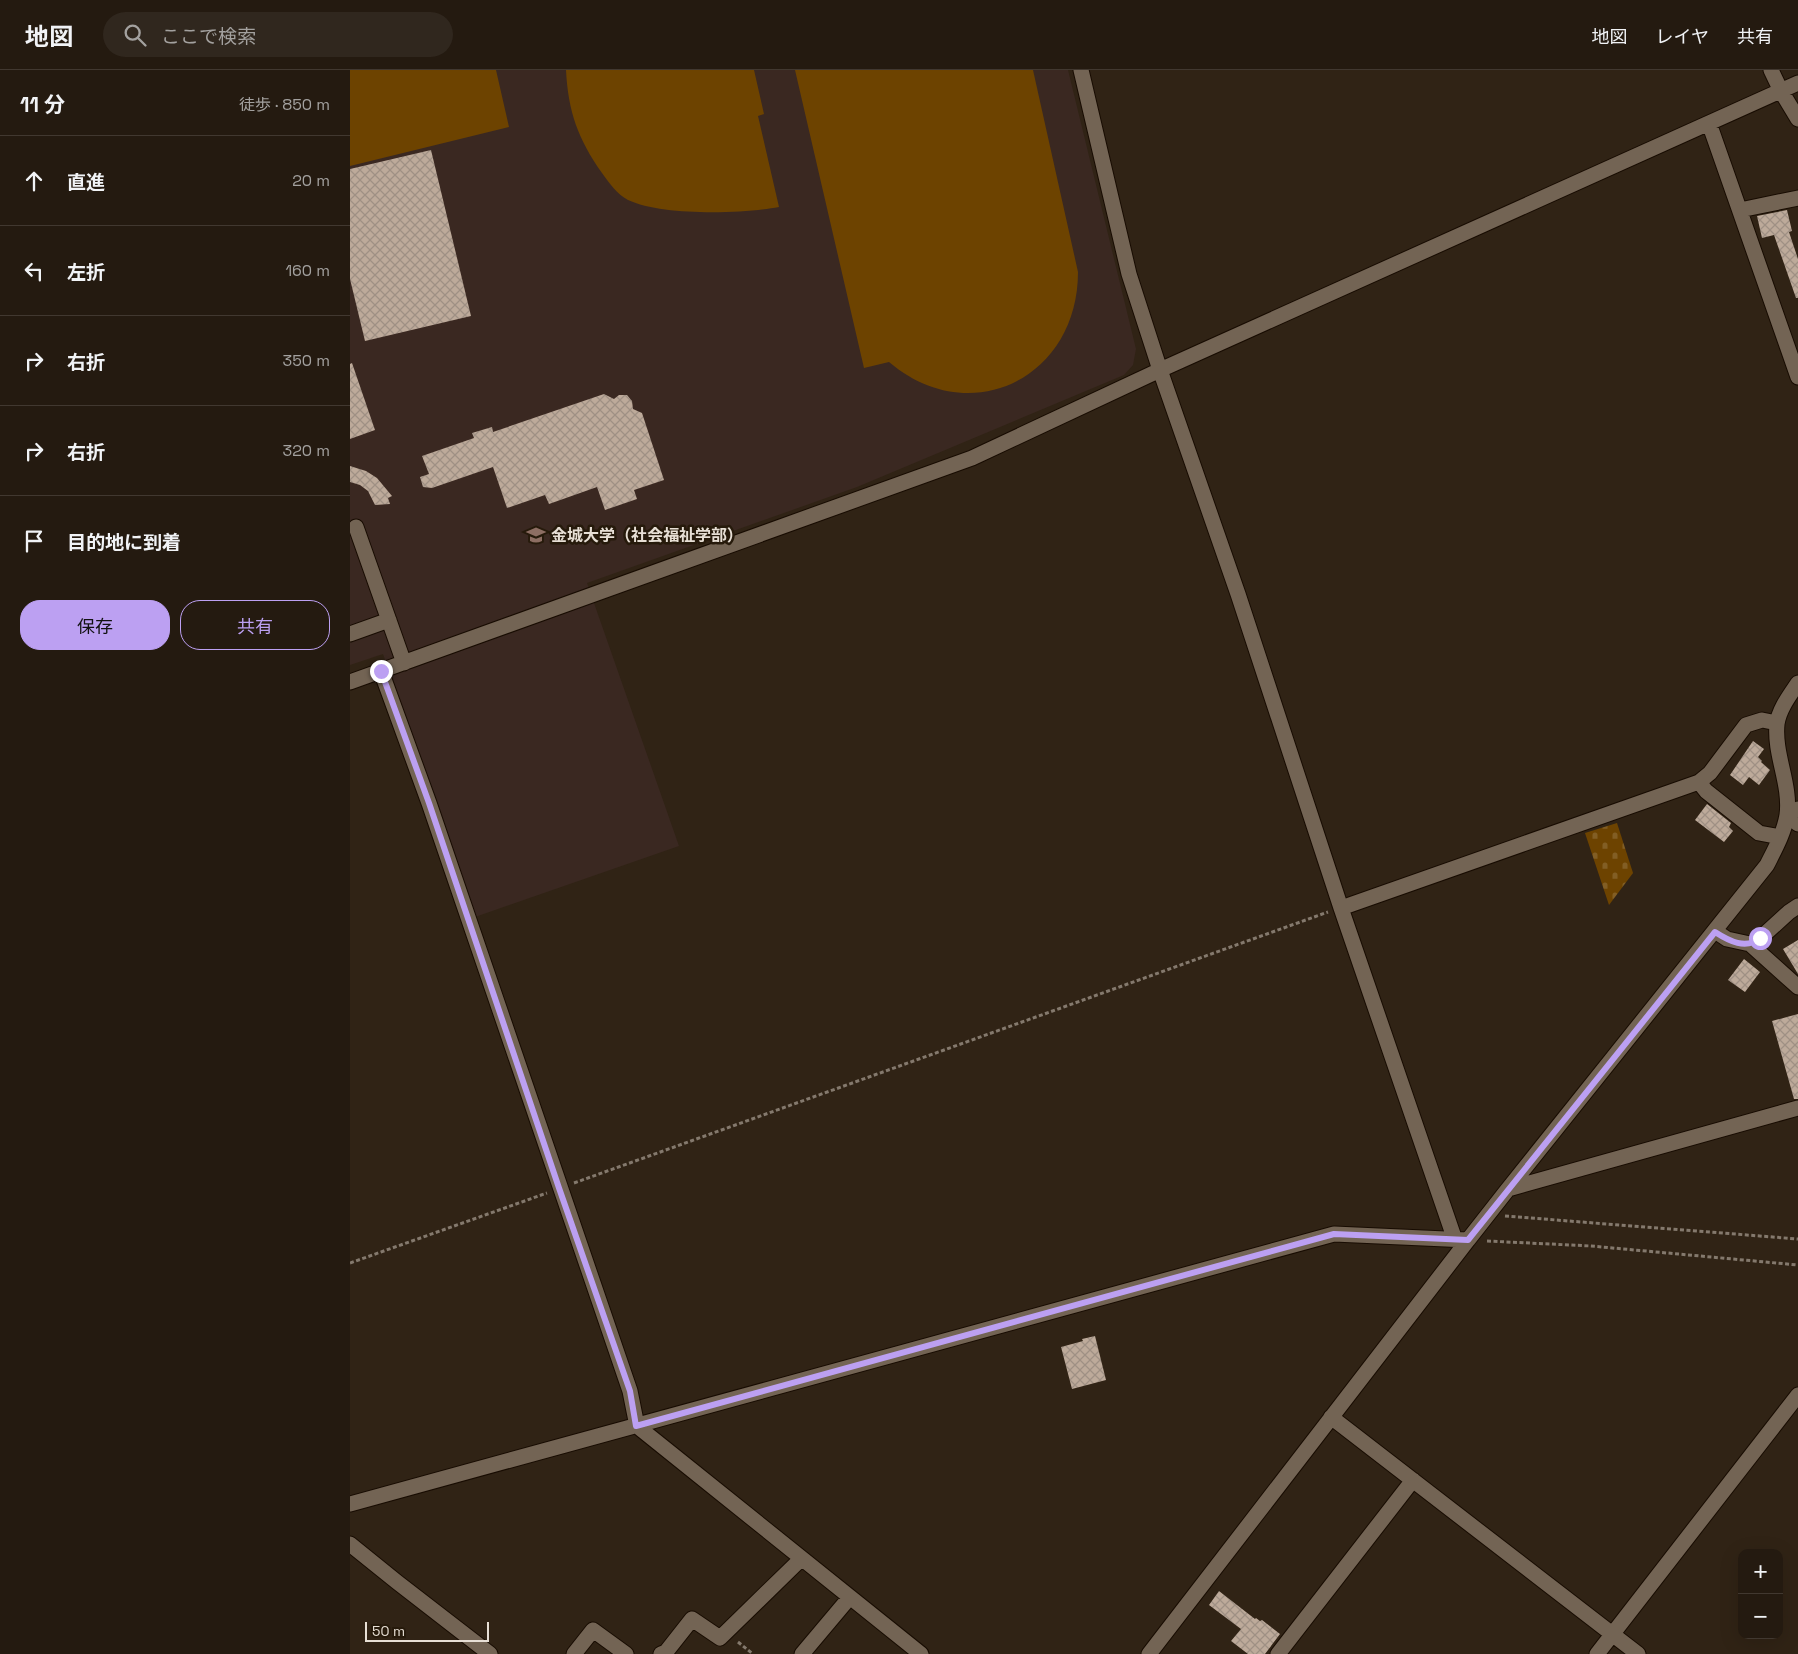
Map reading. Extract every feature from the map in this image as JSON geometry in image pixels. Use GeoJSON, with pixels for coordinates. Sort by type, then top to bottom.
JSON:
{"type":"FeatureCollection","features":[{"type":"Feature","properties":{"kind":"street"},"geometry":{"type":"LineString","coordinates":[[1081,70],[1130,274],[1160,370],[1238,594],[1341,908],[1461,1240]]}},
{"type":"Feature","properties":{"kind":"street"},"geometry":{"type":"LineString","coordinates":[[1771,70],[1798,119]]}},
{"type":"Feature","properties":{"kind":"street"},"geometry":{"type":"LineString","coordinates":[[350,682],[972,458],[1160,370],[1798,83]]}},
{"type":"Feature","properties":{"kind":"street"},"geometry":{"type":"LineString","coordinates":[[1709,123],[1798,377]]}},
{"type":"Feature","properties":{"kind":"street"},"geometry":{"type":"LineString","coordinates":[[1740,210],[1798,198]]}},
{"type":"Feature","properties":{"kind":"street"},"geometry":{"type":"LineString","coordinates":[[356,527],[404,663]]}},
{"type":"Feature","properties":{"kind":"street"},"geometry":{"type":"LineString","coordinates":[[350,634],[389,620]]}},
{"type":"Feature","properties":{"kind":"street"},"geometry":{"type":"LineString","coordinates":[[381,671],[429,803],[559,1188],[630,1391],[636,1426],[922,1654]]}},
{"type":"Feature","properties":{"kind":"street"},"geometry":{"type":"LineString","coordinates":[[1149,1654],[1331,1417],[1461,1240],[1488,1215],[1767,865],[1780,837],[1794,816],[1787,795],[1778,750],[1777,723],[1787,699],[1798,684]]}},
{"type":"Feature","properties":{"kind":"street"},"geometry":{"type":"LineString","coordinates":[[1341,908],[1699,782],[1710,773],[1746,725],[1762,720],[1777,723]]}},
{"type":"Feature","properties":{"kind":"street"},"geometry":{"type":"LineString","coordinates":[[1699,782],[1706,791],[1759,833],[1780,837]]}},
{"type":"Feature","properties":{"kind":"street"},"geometry":{"type":"LineString","coordinates":[[1750,944],[1756,942],[1798,906]]}},
{"type":"Feature","properties":{"kind":"street"},"geometry":{"type":"LineString","coordinates":[[1715,932],[1726,939],[1750,944],[1798,987]]}},
{"type":"Feature","properties":{"kind":"street"},"geometry":{"type":"LineString","coordinates":[[1508,1189],[1798,1108]]}},
{"type":"Feature","properties":{"kind":"street"},"geometry":{"type":"LineString","coordinates":[[350,1504],[1334,1234],[1461,1240]]}},
{"type":"Feature","properties":{"kind":"street"},"geometry":{"type":"LineString","coordinates":[[1597,1654],[1798,1395]]}},
{"type":"Feature","properties":{"kind":"street"},"geometry":{"type":"LineString","coordinates":[[1331,1417],[1638,1654]]}},
{"type":"Feature","properties":{"kind":"street"},"geometry":{"type":"LineString","coordinates":[[1278,1654],[1413,1480]]}},
{"type":"Feature","properties":{"kind":"street"},"geometry":{"type":"LineString","coordinates":[[350,1544],[397,1582],[472,1649],[490,1654]]}},
{"type":"Feature","properties":{"kind":"street"},"geometry":{"type":"LineString","coordinates":[[661,1654],[666,1652],[692,1619],[720,1638],[801,1559]]}},
{"type":"Feature","properties":{"kind":"street"},"geometry":{"type":"LineString","coordinates":[[802,1654],[850,1597]]}},
{"type":"Feature","properties":{"kind":"street"},"geometry":{"type":"LineString","coordinates":[[574,1654],[593,1630],[626,1654]]}},
{"type":"Feature","properties":{"kind":"path"},"geometry":{"type":"LineString","coordinates":[[350,1262],[1341,908]]}},
{"type":"Feature","properties":{"kind":"path"},"geometry":{"type":"LineString","coordinates":[[1488,1215],[1798,1239]]}},
{"type":"Feature","properties":{"kind":"path"},"geometry":{"type":"LineString","coordinates":[[1461,1240],[1591,1246],[1798,1265]]}},
{"type":"Feature","properties":{"kind":"shaded area","name":"金城大学（社会福祉学部）"},"geometry":{"type":"Polygon","coordinates":[[[350,70],[1068,70],[1136,349],[1133,365],[1124,375],[857,487],[587,583],[679,846],[475,917],[383,654],[350,665],[350,70]]]}},
{"type":"Feature","properties":{"kind":"green space"},"geometry":{"type":"Polygon","coordinates":[[[350,70],[496,70],[509,127],[350,166],[350,70]]]}},
{"type":"Feature","properties":{"kind":"green space"},"geometry":{"type":"Polygon","coordinates":[[[566,70],[754,70],[764,114],[758,116],[779,207],[724,212],[681,211],[643,205],[624,198],[605,177],[581,136],[569,99],[566,70]]]}},
{"type":"Feature","properties":{"kind":"green space"},"geometry":{"type":"Polygon","coordinates":[[[795,70],[1033,70],[1078,272],[1073,309],[1060,340],[1040,365],[1014,383],[984,392],[953,392],[920,382],[889,362],[864,368],[795,70]]]}},
{"type":"Feature","properties":{"kind":"green space"},"geometry":{"type":"Polygon","coordinates":[[[1617,823],[1633,873],[1609,905],[1585,833],[1617,823]]]}},
{"type":"Feature","properties":{"kind":"building"},"geometry":{"type":"Polygon","coordinates":[[[431,150],[471,316],[365,341],[350,279],[350,169],[431,150]]]}},
{"type":"Feature","properties":{"kind":"building"},"geometry":{"type":"Polygon","coordinates":[[[1787,210],[1792,231],[1789,232],[1798,259],[1798,298],[1796,298],[1774,235],[1762,238],[1757,216],[1787,210]]]}},
{"type":"Feature","properties":{"kind":"building"},"geometry":{"type":"Polygon","coordinates":[[[352,363],[375,430],[350,439],[350,364],[352,363]]]}},
{"type":"Feature","properties":{"kind":"building"},"geometry":{"type":"Polygon","coordinates":[[[604,394],[614,399],[619,395],[627,395],[632,401],[633,409],[642,413],[664,480],[634,490],[637,499],[605,510],[597,487],[549,504],[545,495],[507,508],[493,467],[432,488],[423,487],[420,477],[429,474],[422,456],[474,438],[472,433],[492,427],[493,432],[604,394]]]}},
{"type":"Feature","properties":{"kind":"building"},"geometry":{"type":"Polygon","coordinates":[[[350,466],[366,471],[377,478],[392,496],[388,498],[390,504],[375,505],[368,491],[360,485],[350,482],[350,466]]]}},
{"type":"Feature","properties":{"kind":"building"},"geometry":{"type":"Polygon","coordinates":[[[1753,741],[1764,749],[1758,757],[1770,770],[1759,785],[1749,777],[1743,785],[1730,775],[1753,741]]]}},
{"type":"Feature","properties":{"kind":"building"},"geometry":{"type":"Polygon","coordinates":[[[1707,804],[1731,823],[1729,827],[1733,831],[1724,842],[1695,820],[1707,804]]]}},
{"type":"Feature","properties":{"kind":"building"},"geometry":{"type":"Polygon","coordinates":[[[1798,940],[1798,974],[1783,949],[1798,940]]]}},
{"type":"Feature","properties":{"kind":"building"},"geometry":{"type":"Polygon","coordinates":[[[1744,959],[1760,972],[1745,992],[1728,980],[1744,959]]]}},
{"type":"Feature","properties":{"kind":"building"},"geometry":{"type":"Polygon","coordinates":[[[1798,1014],[1798,1099],[1794,1099],[1772,1021],[1798,1014]]]}},
{"type":"Feature","properties":{"kind":"building"},"geometry":{"type":"Polygon","coordinates":[[[1095,1336],[1106,1380],[1072,1389],[1061,1347],[1095,1336]]]}},
{"type":"Feature","properties":{"kind":"building"},"geometry":{"type":"Polygon","coordinates":[[[1219,1591],[1255,1619],[1262,1620],[1280,1634],[1265,1654],[1248,1654],[1231,1641],[1241,1629],[1209,1605],[1219,1591]]]}},
{"type":"Feature","properties":{"kind":"place","name":"金城大学（社会福祉学部）"},"geometry":{"type":"Point","coordinates":[536,535]}},
{"type":"Feature","properties":{"kind":"route"},"geometry":{"type":"LineString","coordinates":[[381,671],[429,803],[559,1188],[630,1391],[636,1426],[1334,1234],[1468,1240],[1715,932],[1726,939],[1746,944],[1756,942],[1760,938]]}}]}
